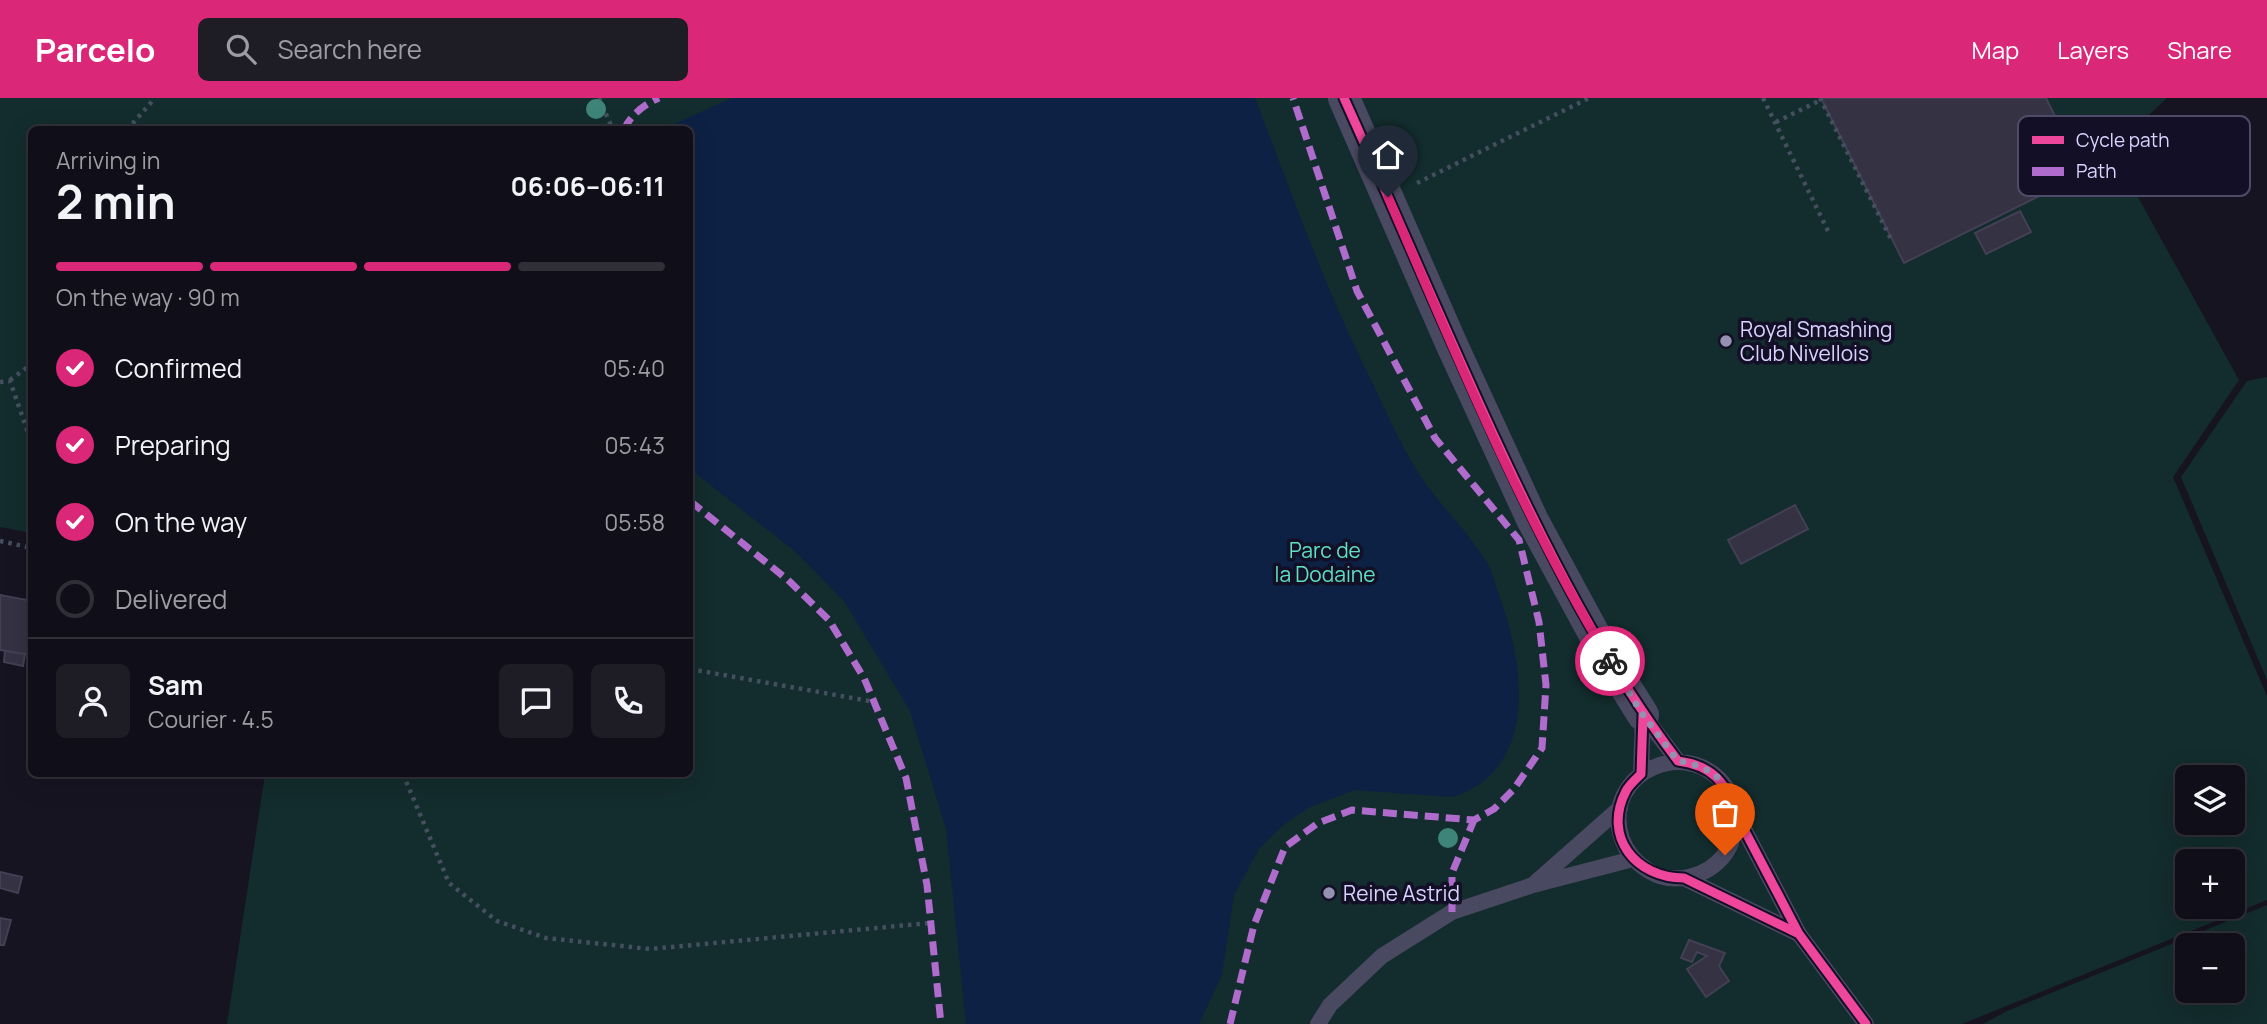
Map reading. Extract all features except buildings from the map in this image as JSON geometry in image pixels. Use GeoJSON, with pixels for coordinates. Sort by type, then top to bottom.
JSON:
{"type":"FeatureCollection","features":[{"type":"Feature","properties":{"kind":"street"},"geometry":{"type":"LineString","coordinates":[[1344,98],[1451,343],[1532,519],[1605,654],[1643,715]]}},
{"type":"Feature","properties":{"kind":"lane"},"geometry":{"type":"LineString","coordinates":[[1643,715],[1678,761]]}},
{"type":"Feature","properties":{"kind":"lane"},"geometry":{"type":"LineString","coordinates":[[1641,774],[1643,715]]}},
{"type":"Feature","properties":{"kind":"lane"},"geometry":{"type":"LineString","coordinates":[[1736,814],[1734,836],[1725,855],[1704,873],[1684,878],[1669,878],[1650,872],[1633,859],[1626,849],[1619,829],[1620,808],[1627,789],[1641,774],[1658,765],[1678,761],[1694,763],[1712,772],[1731,794],[1736,814],[1799,934],[1866,1024]]}},
{"type":"Feature","properties":{"kind":"lane"},"geometry":{"type":"LineString","coordinates":[[1533,885],[1620,808]]}},
{"type":"Feature","properties":{"kind":"lane"},"geometry":{"type":"LineString","coordinates":[[1318,1024],[1330,1005],[1382,956],[1452,912],[1533,885],[1633,859]]}},
{"type":"Feature","properties":{"kind":"lane"},"geometry":{"type":"LineString","coordinates":[[1684,878],[1799,934]]}},
{"type":"Feature","properties":{"kind":"path"},"geometry":{"type":"LineString","coordinates":[[130,126],[155,98]]}},
{"type":"Feature","properties":{"kind":"path"},"geometry":{"type":"LineString","coordinates":[[599,98],[610,126]]}},
{"type":"Feature","properties":{"kind":"path"},"geometry":{"type":"LineString","coordinates":[[1388,197],[1589,98]]}},
{"type":"Feature","properties":{"kind":"path"},"geometry":{"type":"LineString","coordinates":[[1763,98],[1828,231]]}},
{"type":"Feature","properties":{"kind":"path"},"geometry":{"type":"LineString","coordinates":[[1776,122],[1821,99],[1892,241]]}},
{"type":"Feature","properties":{"kind":"path"},"geometry":{"type":"LineString","coordinates":[[0,382],[10,381],[28,367]]}},
{"type":"Feature","properties":{"kind":"path"},"geometry":{"type":"LineString","coordinates":[[10,381],[28,433]]}},
{"type":"Feature","properties":{"kind":"path"},"geometry":{"type":"LineString","coordinates":[[0,541],[28,547]]}},
{"type":"Feature","properties":{"kind":"path"},"geometry":{"type":"LineString","coordinates":[[693,670],[874,702]]}},
{"type":"Feature","properties":{"kind":"path"},"geometry":{"type":"LineString","coordinates":[[404,777],[449,883],[497,921],[546,938],[650,949],[930,923]]}},
{"type":"Feature","properties":{"kind":"green space","name":"Parc de la Dodaine"},"geometry":{"type":"Polygon","coordinates":[[[0,98],[2167,98],[2148,116],[2018,116],[2018,196],[2137,196],[2239,380],[2173,477],[2267,696],[2267,900],[2245,909],[2245,849],[2175,849],[2175,919],[2220,919],[2186,933],[2175,933],[2175,937],[1962,1024],[227,1024],[265,777],[693,777],[693,126],[28,126],[28,532],[0,527],[0,98]]]}},
{"type":"Feature","properties":{"kind":"green space"},"geometry":{"type":"Polygon","coordinates":[[[2267,377],[2267,680],[2181,477],[2247,381],[2267,377]]]}},
{"type":"Feature","properties":{"kind":"green space"},"geometry":{"type":"Polygon","coordinates":[[[2267,905],[2267,1024],[1983,1024],[2007,1011],[2175,943],[2175,1003],[2245,1003],[2245,933],[2198,933],[2233,919],[2245,919],[2245,914],[2267,905]]]}},
{"type":"Feature","properties":{"kind":"water"},"geometry":{"type":"Polygon","coordinates":[[[732,98],[1255,98],[1333,298],[1398,436],[1421,477],[1471,539],[1491,570],[1509,627],[1519,685],[1518,714],[1512,741],[1499,765],[1480,784],[1452,797],[1355,790],[1310,807],[1283,825],[1259,849],[1234,895],[1222,975],[1199,1024],[966,1024],[946,829],[910,711],[844,601],[797,553],[693,471],[693,126],[671,126],[732,98]]]}},
{"type":"Feature","properties":{"kind":"marked path"},"geometry":{"type":"LineString","coordinates":[[626,126],[638,111],[659,98]]}},
{"type":"Feature","properties":{"kind":"marked path"},"geometry":{"type":"LineString","coordinates":[[1230,1024],[1254,925],[1285,847],[1318,823],[1352,810],[1474,820],[1494,809],[1514,789],[1542,748],[1546,685],[1539,622],[1519,540],[1435,438],[1357,291],[1293,98]]}},
{"type":"Feature","properties":{"kind":"marked path"},"geometry":{"type":"LineString","coordinates":[[693,503],[788,580],[829,620],[864,678],[906,778],[927,885],[941,1024]]}},
{"type":"Feature","properties":{"kind":"marked path"},"geometry":{"type":"LineString","coordinates":[[1452,912],[1452,873],[1474,820]]}},
{"type":"Feature","properties":{"kind":"cycle path"},"geometry":{"type":"LineString","coordinates":[[1344,98],[1495,438],[1535,522],[1601,645],[1625,685],[1678,761],[1700,766],[1722,784],[1799,934],[1866,1024]]}},
{"type":"Feature","properties":{"kind":"cycle path"},"geometry":{"type":"LineString","coordinates":[[1643,715],[1641,774],[1627,789],[1618,824],[1621,839],[1628,852],[1638,863],[1651,871],[1684,878],[1799,934]]}},
{"type":"Feature","properties":{"kind":"way so far"},"geometry":{"type":"LineString","coordinates":[[1610,661],[1643,715],[1678,761],[1694,763],[1712,772],[1731,794],[1736,814],[1734,836],[1725,855]]}},
{"type":"Feature","properties":{"kind":"place","name":"Royal Smashing Club Nivellois"},"geometry":{"type":"Point","coordinates":[1726,341]}},
{"type":"Feature","properties":{"kind":"place","name":"Reine Astrid"},"geometry":{"type":"Point","coordinates":[1329,893]}},
{"type":"Feature","properties":{"kind":"route"},"geometry":{"type":"LineString","coordinates":[[1388,197],[1532,519],[1610,661]]}}]}
